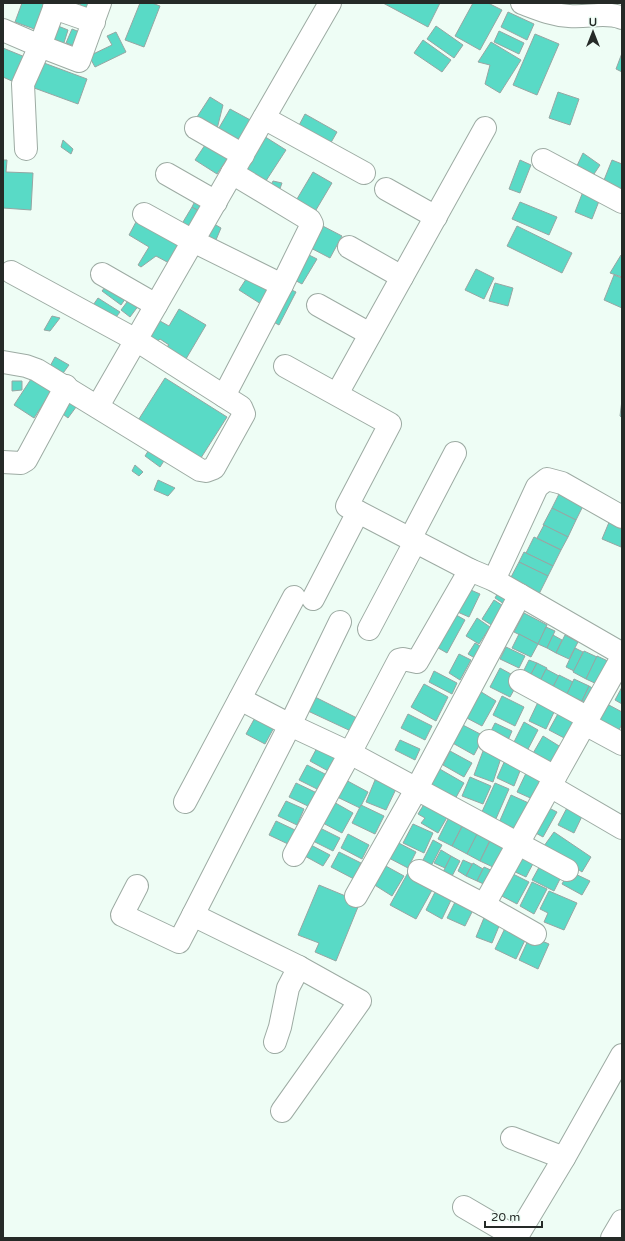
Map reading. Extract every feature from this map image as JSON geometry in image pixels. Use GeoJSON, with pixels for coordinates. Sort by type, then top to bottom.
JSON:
{"type":"FeatureCollection","features":[{"type":"Feature","properties":{"kind":"street"},"geometry":{"type":"LineString","coordinates":[[98,406],[330,3]]}},
{"type":"Feature","properties":{"kind":"street"},"geometry":{"type":"LineString","coordinates":[[522,3],[549,14],[571,16],[621,14]]}},
{"type":"Feature","properties":{"kind":"street"},"geometry":{"type":"LineString","coordinates":[[3,30],[40,46],[79,60],[97,12],[55,5],[40,46],[23,84],[26,149]]}},
{"type":"Feature","properties":{"kind":"street"},"geometry":{"type":"LineString","coordinates":[[264,118],[364,173]]}},
{"type":"Feature","properties":{"kind":"street"},"geometry":{"type":"LineString","coordinates":[[196,128],[238,164],[311,221],[311,226],[282,285],[224,396]]}},
{"type":"Feature","properties":{"kind":"street"},"geometry":{"type":"LineString","coordinates":[[337,394],[486,128]]}},
{"type":"Feature","properties":{"kind":"street"},"geometry":{"type":"LineString","coordinates":[[543,160],[622,202]]}},
{"type":"Feature","properties":{"kind":"street"},"geometry":{"type":"LineString","coordinates":[[166,174],[216,202]]}},
{"type":"Feature","properties":{"kind":"street"},"geometry":{"type":"LineString","coordinates":[[386,189],[436,217]]}},
{"type":"Feature","properties":{"kind":"street"},"geometry":{"type":"LineString","coordinates":[[144,214],[193,241],[282,285]]}},
{"type":"Feature","properties":{"kind":"street"},"geometry":{"type":"LineString","coordinates":[[349,247],[402,277]]}},
{"type":"Feature","properties":{"kind":"street"},"geometry":{"type":"LineString","coordinates":[[3,362],[32,368],[66,386],[200,470],[206,471],[214,468],[243,417],[243,410],[241,407],[136,340],[11,272]]}},
{"type":"Feature","properties":{"kind":"street"},"geometry":{"type":"LineString","coordinates":[[102,274],[156,305]]}},
{"type":"Feature","properties":{"kind":"street"},"geometry":{"type":"LineString","coordinates":[[318,306],[370,334]]}},
{"type":"Feature","properties":{"kind":"street"},"geometry":{"type":"LineString","coordinates":[[285,366],[390,424],[347,506],[470,570],[494,580],[619,652],[620,661],[617,677],[586,721],[484,905]]}},
{"type":"Feature","properties":{"kind":"street"},"geometry":{"type":"LineString","coordinates":[[3,462],[21,463],[26,460],[66,386]]}},
{"type":"Feature","properties":{"kind":"street"},"geometry":{"type":"LineString","coordinates":[[369,629],[455,453]]}},
{"type":"Feature","properties":{"kind":"street"},"geometry":{"type":"LineString","coordinates":[[494,580],[537,487],[547,479],[562,483],[622,517]]}},
{"type":"Feature","properties":{"kind":"street"},"geometry":{"type":"LineString","coordinates":[[185,802],[240,699],[358,512]]}},
{"type":"Feature","properties":{"kind":"street"},"geometry":{"type":"LineString","coordinates":[[294,855],[399,660],[403,659],[414,663],[417,662],[470,570]]}},
{"type":"Feature","properties":{"kind":"street"},"geometry":{"type":"LineString","coordinates":[[356,896],[418,788],[520,595]]}},
{"type":"Feature","properties":{"kind":"street"},"geometry":{"type":"LineString","coordinates":[[137,886],[122,915],[179,942],[290,725],[340,622]]}},
{"type":"Feature","properties":{"kind":"street"},"geometry":{"type":"LineString","coordinates":[[520,682],[622,744]]}},
{"type":"Feature","properties":{"kind":"street"},"geometry":{"type":"LineString","coordinates":[[240,699],[418,788],[567,870]]}},
{"type":"Feature","properties":{"kind":"street"},"geometry":{"type":"LineString","coordinates":[[489,741],[622,828]]}},
{"type":"Feature","properties":{"kind":"street"},"geometry":{"type":"LineString","coordinates":[[419,871],[535,934]]}},
{"type":"Feature","properties":{"kind":"street"},"geometry":{"type":"LineString","coordinates":[[194,915],[299,966],[360,1001],[282,1111]]}},
{"type":"Feature","properties":{"kind":"street"},"geometry":{"type":"LineString","coordinates":[[275,1042],[280,1027],[288,988],[299,966]]}},
{"type":"Feature","properties":{"kind":"street"},"geometry":{"type":"LineString","coordinates":[[464,1207],[517,1238],[622,1055]]}},
{"type":"Feature","properties":{"kind":"street"},"geometry":{"type":"LineString","coordinates":[[512,1138],[564,1158]]}},
{"type":"Feature","properties":{"kind":"street"},"geometry":{"type":"LineString","coordinates":[[612,1238],[622,1221]]}},
{"type":"Feature","properties":{"kind":"building"},"geometry":{"type":"Polygon","coordinates":[[[22,3],[48,3],[37,30],[15,22],[22,3]]]}},
{"type":"Feature","properties":{"kind":"building"},"geometry":{"type":"Polygon","coordinates":[[[81,3],[96,3],[92,12],[79,7],[81,3]]]}},
{"type":"Feature","properties":{"kind":"building"},"geometry":{"type":"Polygon","coordinates":[[[140,3],[152,3],[160,6],[144,47],[125,40],[140,3]]]}},
{"type":"Feature","properties":{"kind":"building"},"geometry":{"type":"Polygon","coordinates":[[[383,3],[440,3],[428,27],[383,3]]]}},
{"type":"Feature","properties":{"kind":"building"},"geometry":{"type":"Polygon","coordinates":[[[473,3],[488,3],[502,10],[480,50],[455,36],[473,3]]]}},
{"type":"Feature","properties":{"kind":"building"},"geometry":{"type":"Polygon","coordinates":[[[508,12],[534,24],[527,40],[501,27],[508,12]]]}},
{"type":"Feature","properties":{"kind":"building"},"geometry":{"type":"Polygon","coordinates":[[[53,24],[68,30],[62,49],[46,43],[53,24]]]}},
{"type":"Feature","properties":{"kind":"building"},"geometry":{"type":"Polygon","coordinates":[[[436,26],[463,45],[454,58],[427,39],[436,26]]]}},
{"type":"Feature","properties":{"kind":"building"},"geometry":{"type":"Polygon","coordinates":[[[72,29],[85,34],[80,48],[66,43],[72,29]]]}},
{"type":"Feature","properties":{"kind":"building"},"geometry":{"type":"Polygon","coordinates":[[[499,31],[524,43],[519,54],[494,42],[499,31]]]}},
{"type":"Feature","properties":{"kind":"building"},"geometry":{"type":"Polygon","coordinates":[[[116,32],[126,52],[95,67],[89,56],[112,45],[107,36],[116,32]]]}},
{"type":"Feature","properties":{"kind":"building"},"geometry":{"type":"Polygon","coordinates":[[[535,34],[559,44],[537,95],[513,85],[535,34]]]}},
{"type":"Feature","properties":{"kind":"building"},"geometry":{"type":"Polygon","coordinates":[[[423,40],[451,60],[442,72],[414,53],[423,40]]]}},
{"type":"Feature","properties":{"kind":"building"},"geometry":{"type":"Polygon","coordinates":[[[491,42],[521,60],[500,93],[485,84],[490,65],[478,62],[491,42]]]}},
{"type":"Feature","properties":{"kind":"building"},"geometry":{"type":"Polygon","coordinates":[[[3,48],[25,57],[14,82],[3,77],[3,48]]]}},
{"type":"Feature","properties":{"kind":"building"},"geometry":{"type":"Polygon","coordinates":[[[622,53],[622,72],[616,69],[622,53]]]}},
{"type":"Feature","properties":{"kind":"building"},"geometry":{"type":"Polygon","coordinates":[[[36,60],[87,79],[78,104],[26,85],[36,60]]]}},
{"type":"Feature","properties":{"kind":"building"},"geometry":{"type":"Polygon","coordinates":[[[558,92],[579,99],[570,125],[549,118],[558,92]]]}},
{"type":"Feature","properties":{"kind":"building"},"geometry":{"type":"Polygon","coordinates":[[[210,97],[223,105],[216,133],[195,120],[210,97]]]}},
{"type":"Feature","properties":{"kind":"building"},"geometry":{"type":"Polygon","coordinates":[[[230,109],[254,122],[239,147],[216,133],[230,109]]]}},
{"type":"Feature","properties":{"kind":"building"},"geometry":{"type":"Polygon","coordinates":[[[305,114],[337,132],[329,146],[297,129],[305,114]]]}},
{"type":"Feature","properties":{"kind":"building"},"geometry":{"type":"Polygon","coordinates":[[[259,133],[286,150],[262,187],[235,170],[259,133]]]}},
{"type":"Feature","properties":{"kind":"building"},"geometry":{"type":"Polygon","coordinates":[[[63,140],[73,149],[71,154],[61,147],[63,140]]]}},
{"type":"Feature","properties":{"kind":"building"},"geometry":{"type":"Polygon","coordinates":[[[207,142],[229,156],[217,174],[195,160],[207,142]]]}},
{"type":"Feature","properties":{"kind":"building"},"geometry":{"type":"Polygon","coordinates":[[[583,153],[600,165],[590,180],[574,172],[583,153]]]}},
{"type":"Feature","properties":{"kind":"building"},"geometry":{"type":"Polygon","coordinates":[[[3,160],[7,160],[6,172],[33,173],[31,210],[3,208],[3,160]]]}},
{"type":"Feature","properties":{"kind":"building"},"geometry":{"type":"Polygon","coordinates":[[[520,160],[531,165],[520,193],[509,189],[520,160]]]}},
{"type":"Feature","properties":{"kind":"building"},"geometry":{"type":"Polygon","coordinates":[[[612,160],[622,164],[622,194],[602,185],[612,160]]]}},
{"type":"Feature","properties":{"kind":"building"},"geometry":{"type":"Polygon","coordinates":[[[313,172],[332,183],[313,215],[294,204],[313,172]]]}},
{"type":"Feature","properties":{"kind":"building"},"geometry":{"type":"Polygon","coordinates":[[[273,181],[282,183],[278,194],[269,189],[273,181]]]}},
{"type":"Feature","properties":{"kind":"building"},"geometry":{"type":"Polygon","coordinates":[[[584,189],[601,196],[592,219],[575,212],[584,189]]]}},
{"type":"Feature","properties":{"kind":"building"},"geometry":{"type":"Polygon","coordinates":[[[198,195],[209,201],[202,213],[192,207],[198,195]]]}},
{"type":"Feature","properties":{"kind":"building"},"geometry":{"type":"Polygon","coordinates":[[[520,202],[557,217],[549,235],[512,219],[520,202]]]}},
{"type":"Feature","properties":{"kind":"building"},"geometry":{"type":"Polygon","coordinates":[[[192,207],[202,213],[191,233],[180,227],[192,207]]]}},
{"type":"Feature","properties":{"kind":"building"},"geometry":{"type":"Polygon","coordinates":[[[137,220],[179,245],[169,263],[156,256],[141,267],[138,265],[149,247],[129,235],[137,220]]]}},
{"type":"Feature","properties":{"kind":"building"},"geometry":{"type":"Polygon","coordinates":[[[209,221],[221,228],[213,247],[199,238],[209,221]]]}},
{"type":"Feature","properties":{"kind":"building"},"geometry":{"type":"Polygon","coordinates":[[[317,223],[342,236],[330,258],[305,245],[317,223]]]}},
{"type":"Feature","properties":{"kind":"building"},"geometry":{"type":"Polygon","coordinates":[[[517,226],[572,253],[562,273],[507,246],[517,226]]]}},
{"type":"Feature","properties":{"kind":"building"},"geometry":{"type":"Polygon","coordinates":[[[303,252],[317,259],[302,284],[289,277],[303,252]]]}},
{"type":"Feature","properties":{"kind":"building"},"geometry":{"type":"Polygon","coordinates":[[[621,255],[622,256],[622,277],[610,273],[621,255]]]}},
{"type":"Feature","properties":{"kind":"building"},"geometry":{"type":"Polygon","coordinates":[[[476,269],[494,278],[484,299],[465,290],[476,269]]]}},
{"type":"Feature","properties":{"kind":"building"},"geometry":{"type":"Polygon","coordinates":[[[250,273],[271,288],[261,304],[239,290],[250,273]]]}},
{"type":"Feature","properties":{"kind":"building"},"geometry":{"type":"Polygon","coordinates":[[[614,275],[622,278],[622,308],[604,300],[614,275]]]}},
{"type":"Feature","properties":{"kind":"building"},"geometry":{"type":"Polygon","coordinates":[[[109,282],[128,295],[121,305],[102,291],[109,282]]]}},
{"type":"Feature","properties":{"kind":"building"},"geometry":{"type":"Polygon","coordinates":[[[495,283],[513,288],[508,306],[489,301],[495,283]]]}},
{"type":"Feature","properties":{"kind":"building"},"geometry":{"type":"Polygon","coordinates":[[[285,287],[296,292],[279,325],[268,319],[285,287]]]}},
{"type":"Feature","properties":{"kind":"building"},"geometry":{"type":"Polygon","coordinates":[[[133,294],[142,301],[130,317],[121,310],[133,294]]]}},
{"type":"Feature","properties":{"kind":"building"},"geometry":{"type":"Polygon","coordinates":[[[98,298],[120,312],[110,325],[89,311],[98,298]]]}},
{"type":"Feature","properties":{"kind":"building"},"geometry":{"type":"Polygon","coordinates":[[[179,309],[206,325],[183,364],[161,351],[169,345],[160,339],[153,345],[139,337],[151,316],[169,326],[179,309]]]}},
{"type":"Feature","properties":{"kind":"building"},"geometry":{"type":"Polygon","coordinates":[[[52,316],[60,318],[50,331],[44,330],[52,316]]]}},
{"type":"Feature","properties":{"kind":"building"},"geometry":{"type":"Polygon","coordinates":[[[55,357],[69,365],[61,376],[48,370],[55,357]]]}},
{"type":"Feature","properties":{"kind":"building"},"geometry":{"type":"Polygon","coordinates":[[[165,378],[227,417],[199,461],[137,422],[165,378]]]}},
{"type":"Feature","properties":{"kind":"building"},"geometry":{"type":"Polygon","coordinates":[[[31,379],[51,392],[34,418],[14,405],[31,379]]]}},
{"type":"Feature","properties":{"kind":"building"},"geometry":{"type":"Polygon","coordinates":[[[12,381],[22,381],[22,390],[12,391],[12,381]]]}},
{"type":"Feature","properties":{"kind":"building"},"geometry":{"type":"Polygon","coordinates":[[[65,393],[79,403],[68,418],[55,408],[65,393]]]}},
{"type":"Feature","properties":{"kind":"building"},"geometry":{"type":"Polygon","coordinates":[[[622,400],[622,418],[620,416],[622,400]]]}},
{"type":"Feature","properties":{"kind":"building"},"geometry":{"type":"Polygon","coordinates":[[[154,442],[169,453],[160,467],[145,456],[154,442]]]}},
{"type":"Feature","properties":{"kind":"building"},"geometry":{"type":"Polygon","coordinates":[[[135,465],[143,472],[139,476],[132,471],[135,465]]]}},
{"type":"Feature","properties":{"kind":"building"},"geometry":{"type":"Polygon","coordinates":[[[158,480],[175,488],[168,496],[154,490],[158,480]]]}},
{"type":"Feature","properties":{"kind":"building"},"geometry":{"type":"Polygon","coordinates":[[[560,492],[584,504],[576,520],[552,508],[560,492]]]}},
{"type":"Feature","properties":{"kind":"building"},"geometry":{"type":"Polygon","coordinates":[[[552,508],[576,520],[568,537],[543,525],[552,508]]]}},
{"type":"Feature","properties":{"kind":"building"},"geometry":{"type":"Polygon","coordinates":[[[610,520],[622,526],[621,547],[602,539],[610,520]]]}},
{"type":"Feature","properties":{"kind":"building"},"geometry":{"type":"Polygon","coordinates":[[[544,525],[568,537],[561,550],[537,538],[544,525]]]}},
{"type":"Feature","properties":{"kind":"building"},"geometry":{"type":"Polygon","coordinates":[[[534,537],[561,550],[553,566],[526,553],[534,537]]]}},
{"type":"Feature","properties":{"kind":"building"},"geometry":{"type":"Polygon","coordinates":[[[524,552],[553,566],[548,576],[519,562],[524,552]]]}},
{"type":"Feature","properties":{"kind":"building"},"geometry":{"type":"Polygon","coordinates":[[[519,562],[548,576],[539,594],[510,579],[519,562]]]}},
{"type":"Feature","properties":{"kind":"building"},"geometry":{"type":"Polygon","coordinates":[[[464,587],[480,594],[469,617],[453,610],[464,587]]]}},
{"type":"Feature","properties":{"kind":"building"},"geometry":{"type":"Polygon","coordinates":[[[501,587],[513,595],[507,606],[495,598],[501,587]]]}},
{"type":"Feature","properties":{"kind":"building"},"geometry":{"type":"Polygon","coordinates":[[[494,600],[505,607],[493,626],[482,619],[494,600]]]}},
{"type":"Feature","properties":{"kind":"building"},"geometry":{"type":"Polygon","coordinates":[[[451,612],[465,620],[447,653],[433,645],[451,612]]]}},
{"type":"Feature","properties":{"kind":"building"},"geometry":{"type":"Polygon","coordinates":[[[524,613],[547,625],[538,644],[514,632],[524,613]]]}},
{"type":"Feature","properties":{"kind":"building"},"geometry":{"type":"Polygon","coordinates":[[[477,618],[490,627],[479,644],[466,636],[477,618]]]}},
{"type":"Feature","properties":{"kind":"building"},"geometry":{"type":"Polygon","coordinates":[[[546,627],[555,631],[547,648],[538,644],[546,627]]]}},
{"type":"Feature","properties":{"kind":"building"},"geometry":{"type":"Polygon","coordinates":[[[519,634],[538,644],[531,657],[512,648],[519,634]]]}},
{"type":"Feature","properties":{"kind":"building"},"geometry":{"type":"Polygon","coordinates":[[[553,635],[562,640],[556,653],[547,648],[553,635]]]}},
{"type":"Feature","properties":{"kind":"building"},"geometry":{"type":"Polygon","coordinates":[[[565,635],[578,642],[569,659],[556,653],[565,635]]]}},
{"type":"Feature","properties":{"kind":"building"},"geometry":{"type":"Polygon","coordinates":[[[475,643],[485,649],[478,660],[468,654],[475,643]]]}},
{"type":"Feature","properties":{"kind":"building"},"geometry":{"type":"Polygon","coordinates":[[[506,647],[525,656],[519,668],[500,659],[506,647]]]}},
{"type":"Feature","properties":{"kind":"building"},"geometry":{"type":"Polygon","coordinates":[[[575,648],[583,652],[574,671],[566,667],[575,648]]]}},
{"type":"Feature","properties":{"kind":"building"},"geometry":{"type":"Polygon","coordinates":[[[584,651],[597,657],[586,679],[573,672],[584,651]]]}},
{"type":"Feature","properties":{"kind":"building"},"geometry":{"type":"Polygon","coordinates":[[[459,654],[471,660],[460,680],[449,673],[459,654]]]}},
{"type":"Feature","properties":{"kind":"building"},"geometry":{"type":"Polygon","coordinates":[[[597,656],[610,662],[599,685],[586,679],[597,656]]]}},
{"type":"Feature","properties":{"kind":"building"},"geometry":{"type":"Polygon","coordinates":[[[529,660],[537,663],[530,676],[523,672],[529,660]]]}},
{"type":"Feature","properties":{"kind":"building"},"geometry":{"type":"Polygon","coordinates":[[[537,663],[547,668],[540,681],[530,676],[537,663]]]}},
{"type":"Feature","properties":{"kind":"building"},"geometry":{"type":"Polygon","coordinates":[[[500,668],[520,679],[510,697],[490,687],[500,668]]]}},
{"type":"Feature","properties":{"kind":"building"},"geometry":{"type":"Polygon","coordinates":[[[546,669],[559,676],[553,687],[540,681],[546,669]]]}},
{"type":"Feature","properties":{"kind":"building"},"geometry":{"type":"Polygon","coordinates":[[[434,671],[457,683],[452,694],[429,682],[434,671]]]}},
{"type":"Feature","properties":{"kind":"building"},"geometry":{"type":"Polygon","coordinates":[[[559,675],[573,682],[567,694],[553,687],[559,675]]]}},
{"type":"Feature","properties":{"kind":"building"},"geometry":{"type":"Polygon","coordinates":[[[574,679],[589,686],[582,701],[567,694],[574,679]]]}},
{"type":"Feature","properties":{"kind":"building"},"geometry":{"type":"Polygon","coordinates":[[[424,684],[448,697],[436,721],[411,707],[424,684]]]}},
{"type":"Feature","properties":{"kind":"building"},"geometry":{"type":"Polygon","coordinates":[[[589,686],[597,691],[590,705],[582,701],[589,686]]]}},
{"type":"Feature","properties":{"kind":"building"},"geometry":{"type":"Polygon","coordinates":[[[622,687],[622,704],[615,700],[622,687]]]}},
{"type":"Feature","properties":{"kind":"building"},"geometry":{"type":"Polygon","coordinates":[[[478,690],[496,701],[482,726],[463,716],[478,690]]]}},
{"type":"Feature","properties":{"kind":"building"},"geometry":{"type":"Polygon","coordinates":[[[502,696],[524,707],[515,726],[493,715],[502,696]]]}},
{"type":"Feature","properties":{"kind":"building"},"geometry":{"type":"Polygon","coordinates":[[[315,697],[359,719],[353,732],[308,711],[315,697]]]}},
{"type":"Feature","properties":{"kind":"building"},"geometry":{"type":"Polygon","coordinates":[[[539,700],[556,708],[546,729],[529,721],[539,700]]]}},
{"type":"Feature","properties":{"kind":"building"},"geometry":{"type":"Polygon","coordinates":[[[607,704],[622,712],[622,724],[616,736],[595,726],[607,704]]]}},
{"type":"Feature","properties":{"kind":"building"},"geometry":{"type":"Polygon","coordinates":[[[560,710],[579,721],[568,740],[549,730],[560,710]]]}},
{"type":"Feature","properties":{"kind":"building"},"geometry":{"type":"Polygon","coordinates":[[[257,714],[276,724],[265,744],[246,734],[257,714]]]}},
{"type":"Feature","properties":{"kind":"building"},"geometry":{"type":"Polygon","coordinates":[[[408,714],[432,726],[425,740],[401,728],[408,714]]]}},
{"type":"Feature","properties":{"kind":"building"},"geometry":{"type":"Polygon","coordinates":[[[524,722],[538,730],[527,751],[513,744],[524,722]]]}},
{"type":"Feature","properties":{"kind":"building"},"geometry":{"type":"Polygon","coordinates":[[[459,723],[484,736],[474,755],[449,741],[459,723]]]}},
{"type":"Feature","properties":{"kind":"building"},"geometry":{"type":"Polygon","coordinates":[[[495,723],[512,731],[506,745],[488,737],[495,723]]]}},
{"type":"Feature","properties":{"kind":"building"},"geometry":{"type":"Polygon","coordinates":[[[543,736],[564,749],[553,767],[532,755],[543,736]]]}},
{"type":"Feature","properties":{"kind":"building"},"geometry":{"type":"Polygon","coordinates":[[[400,740],[420,749],[415,760],[395,750],[400,740]]]}},
{"type":"Feature","properties":{"kind":"building"},"geometry":{"type":"Polygon","coordinates":[[[320,742],[340,752],[330,772],[310,761],[320,742]]]}},
{"type":"Feature","properties":{"kind":"building"},"geometry":{"type":"Polygon","coordinates":[[[450,751],[472,763],[464,777],[443,765],[450,751]]]}},
{"type":"Feature","properties":{"kind":"building"},"geometry":{"type":"Polygon","coordinates":[[[483,751],[501,758],[493,782],[474,775],[483,751]]]}},
{"type":"Feature","properties":{"kind":"building"},"geometry":{"type":"Polygon","coordinates":[[[506,758],[522,766],[514,786],[497,778],[506,758]]]}},
{"type":"Feature","properties":{"kind":"building"},"geometry":{"type":"Polygon","coordinates":[[[307,765],[327,775],[319,790],[299,780],[307,765]]]}},
{"type":"Feature","properties":{"kind":"building"},"geometry":{"type":"Polygon","coordinates":[[[438,768],[464,783],[454,801],[428,787],[438,768]]]}},
{"type":"Feature","properties":{"kind":"building"},"geometry":{"type":"Polygon","coordinates":[[[528,769],[548,778],[537,801],[517,792],[528,769]]]}},
{"type":"Feature","properties":{"kind":"building"},"geometry":{"type":"Polygon","coordinates":[[[470,777],[491,786],[483,804],[462,796],[470,777]]]}},
{"type":"Feature","properties":{"kind":"building"},"geometry":{"type":"Polygon","coordinates":[[[342,778],[368,792],[360,808],[333,795],[342,778]]]}},
{"type":"Feature","properties":{"kind":"building"},"geometry":{"type":"Polygon","coordinates":[[[375,780],[396,789],[386,810],[366,802],[375,780]]]}},
{"type":"Feature","properties":{"kind":"building"},"geometry":{"type":"Polygon","coordinates":[[[296,783],[317,793],[310,807],[289,797],[296,783]]]}},
{"type":"Feature","properties":{"kind":"building"},"geometry":{"type":"Polygon","coordinates":[[[495,783],[509,789],[495,821],[481,814],[495,783]]]}},
{"type":"Feature","properties":{"kind":"building"},"geometry":{"type":"Polygon","coordinates":[[[511,795],[533,805],[520,834],[498,825],[511,795]]]}},
{"type":"Feature","properties":{"kind":"building"},"geometry":{"type":"Polygon","coordinates":[[[286,801],[304,809],[297,825],[278,816],[286,801]]]}},
{"type":"Feature","properties":{"kind":"building"},"geometry":{"type":"Polygon","coordinates":[[[332,801],[353,813],[342,833],[321,822],[332,801]]]}},
{"type":"Feature","properties":{"kind":"building"},"geometry":{"type":"Polygon","coordinates":[[[426,801],[449,814],[438,833],[421,823],[425,818],[418,814],[426,801]]]}},
{"type":"Feature","properties":{"kind":"building"},"geometry":{"type":"Polygon","coordinates":[[[570,802],[585,810],[574,833],[558,825],[570,802]]]}},
{"type":"Feature","properties":{"kind":"building"},"geometry":{"type":"Polygon","coordinates":[[[361,805],[384,816],[375,834],[352,823],[361,805]]]}},
{"type":"Feature","properties":{"kind":"building"},"geometry":{"type":"Polygon","coordinates":[[[545,806],[557,812],[543,837],[532,831],[545,806]]]}},
{"type":"Feature","properties":{"kind":"building"},"geometry":{"type":"Polygon","coordinates":[[[450,815],[464,822],[452,846],[438,839],[450,815]]]}},
{"type":"Feature","properties":{"kind":"building"},"geometry":{"type":"Polygon","coordinates":[[[276,821],[295,830],[288,844],[269,835],[276,821]]]}},
{"type":"Feature","properties":{"kind":"building"},"geometry":{"type":"Polygon","coordinates":[[[464,823],[479,831],[467,854],[452,846],[464,823]]]}},
{"type":"Feature","properties":{"kind":"building"},"geometry":{"type":"Polygon","coordinates":[[[413,824],[433,833],[424,853],[403,843],[413,824]]]}},
{"type":"Feature","properties":{"kind":"building"},"geometry":{"type":"Polygon","coordinates":[[[320,828],[340,838],[333,851],[313,841],[320,828]]]}},
{"type":"Feature","properties":{"kind":"building"},"geometry":{"type":"Polygon","coordinates":[[[478,832],[491,838],[480,861],[467,854],[478,832]]]}},
{"type":"Feature","properties":{"kind":"building"},"geometry":{"type":"Polygon","coordinates":[[[554,832],[591,857],[582,872],[544,846],[554,832]]]}},
{"type":"Feature","properties":{"kind":"building"},"geometry":{"type":"Polygon","coordinates":[[[348,834],[369,845],[362,859],[341,848],[348,834]]]}},
{"type":"Feature","properties":{"kind":"building"},"geometry":{"type":"Polygon","coordinates":[[[491,839],[506,846],[495,868],[480,861],[491,839]]]}},
{"type":"Feature","properties":{"kind":"building"},"geometry":{"type":"Polygon","coordinates":[[[393,840],[416,852],[408,868],[385,856],[393,840]]]}},
{"type":"Feature","properties":{"kind":"building"},"geometry":{"type":"Polygon","coordinates":[[[433,840],[442,845],[430,868],[421,864],[433,840]]]}},
{"type":"Feature","properties":{"kind":"building"},"geometry":{"type":"Polygon","coordinates":[[[309,844],[330,855],[323,866],[303,855],[309,844]]]}},
{"type":"Feature","properties":{"kind":"building"},"geometry":{"type":"Polygon","coordinates":[[[522,849],[537,856],[526,877],[511,870],[522,849]]]}},
{"type":"Feature","properties":{"kind":"building"},"geometry":{"type":"Polygon","coordinates":[[[441,850],[451,856],[445,868],[434,863],[441,850]]]}},
{"type":"Feature","properties":{"kind":"building"},"geometry":{"type":"Polygon","coordinates":[[[339,852],[361,863],[354,879],[331,867],[339,852]]]}},
{"type":"Feature","properties":{"kind":"building"},"geometry":{"type":"Polygon","coordinates":[[[451,856],[460,861],[451,878],[442,874],[451,856]]]}},
{"type":"Feature","properties":{"kind":"building"},"geometry":{"type":"Polygon","coordinates":[[[463,860],[472,864],[466,876],[458,871],[463,860]]]}},
{"type":"Feature","properties":{"kind":"building"},"geometry":{"type":"Polygon","coordinates":[[[543,860],[564,871],[554,891],[532,880],[543,860]]]}},
{"type":"Feature","properties":{"kind":"building"},"geometry":{"type":"Polygon","coordinates":[[[473,863],[483,869],[477,881],[466,876],[473,863]]]}},
{"type":"Feature","properties":{"kind":"building"},"geometry":{"type":"Polygon","coordinates":[[[384,865],[404,876],[392,896],[373,884],[384,865]]]}},
{"type":"Feature","properties":{"kind":"building"},"geometry":{"type":"Polygon","coordinates":[[[484,867],[495,872],[488,886],[477,881],[484,867]]]}},
{"type":"Feature","properties":{"kind":"building"},"geometry":{"type":"Polygon","coordinates":[[[410,869],[436,883],[416,919],[390,905],[410,869]]]}},
{"type":"Feature","properties":{"kind":"building"},"geometry":{"type":"Polygon","coordinates":[[[507,871],[529,882],[517,904],[496,893],[507,871]]]}},
{"type":"Feature","properties":{"kind":"building"},"geometry":{"type":"Polygon","coordinates":[[[569,871],[590,881],[582,895],[562,884],[569,871]]]}},
{"type":"Feature","properties":{"kind":"building"},"geometry":{"type":"Polygon","coordinates":[[[532,882],[547,889],[534,914],[520,906],[532,882]]]}},
{"type":"Feature","properties":{"kind":"building"},"geometry":{"type":"Polygon","coordinates":[[[319,885],[360,902],[336,961],[315,952],[319,943],[298,935],[319,885]]]}},
{"type":"Feature","properties":{"kind":"building"},"geometry":{"type":"Polygon","coordinates":[[[437,888],[453,896],[442,919],[426,910],[437,888]]]}},
{"type":"Feature","properties":{"kind":"building"},"geometry":{"type":"Polygon","coordinates":[[[549,891],[577,903],[564,930],[544,922],[548,913],[540,909],[549,891]]]}},
{"type":"Feature","properties":{"kind":"building"},"geometry":{"type":"Polygon","coordinates":[[[457,898],[475,906],[465,926],[447,918],[457,898]]]}},
{"type":"Feature","properties":{"kind":"building"},"geometry":{"type":"Polygon","coordinates":[[[486,913],[502,919],[492,943],[476,937],[486,913]]]}},
{"type":"Feature","properties":{"kind":"building"},"geometry":{"type":"Polygon","coordinates":[[[507,924],[528,934],[516,959],[495,949],[507,924]]]}},
{"type":"Feature","properties":{"kind":"building"},"geometry":{"type":"Polygon","coordinates":[[[530,936],[549,944],[538,969],[519,960],[530,936]]]}}]}
